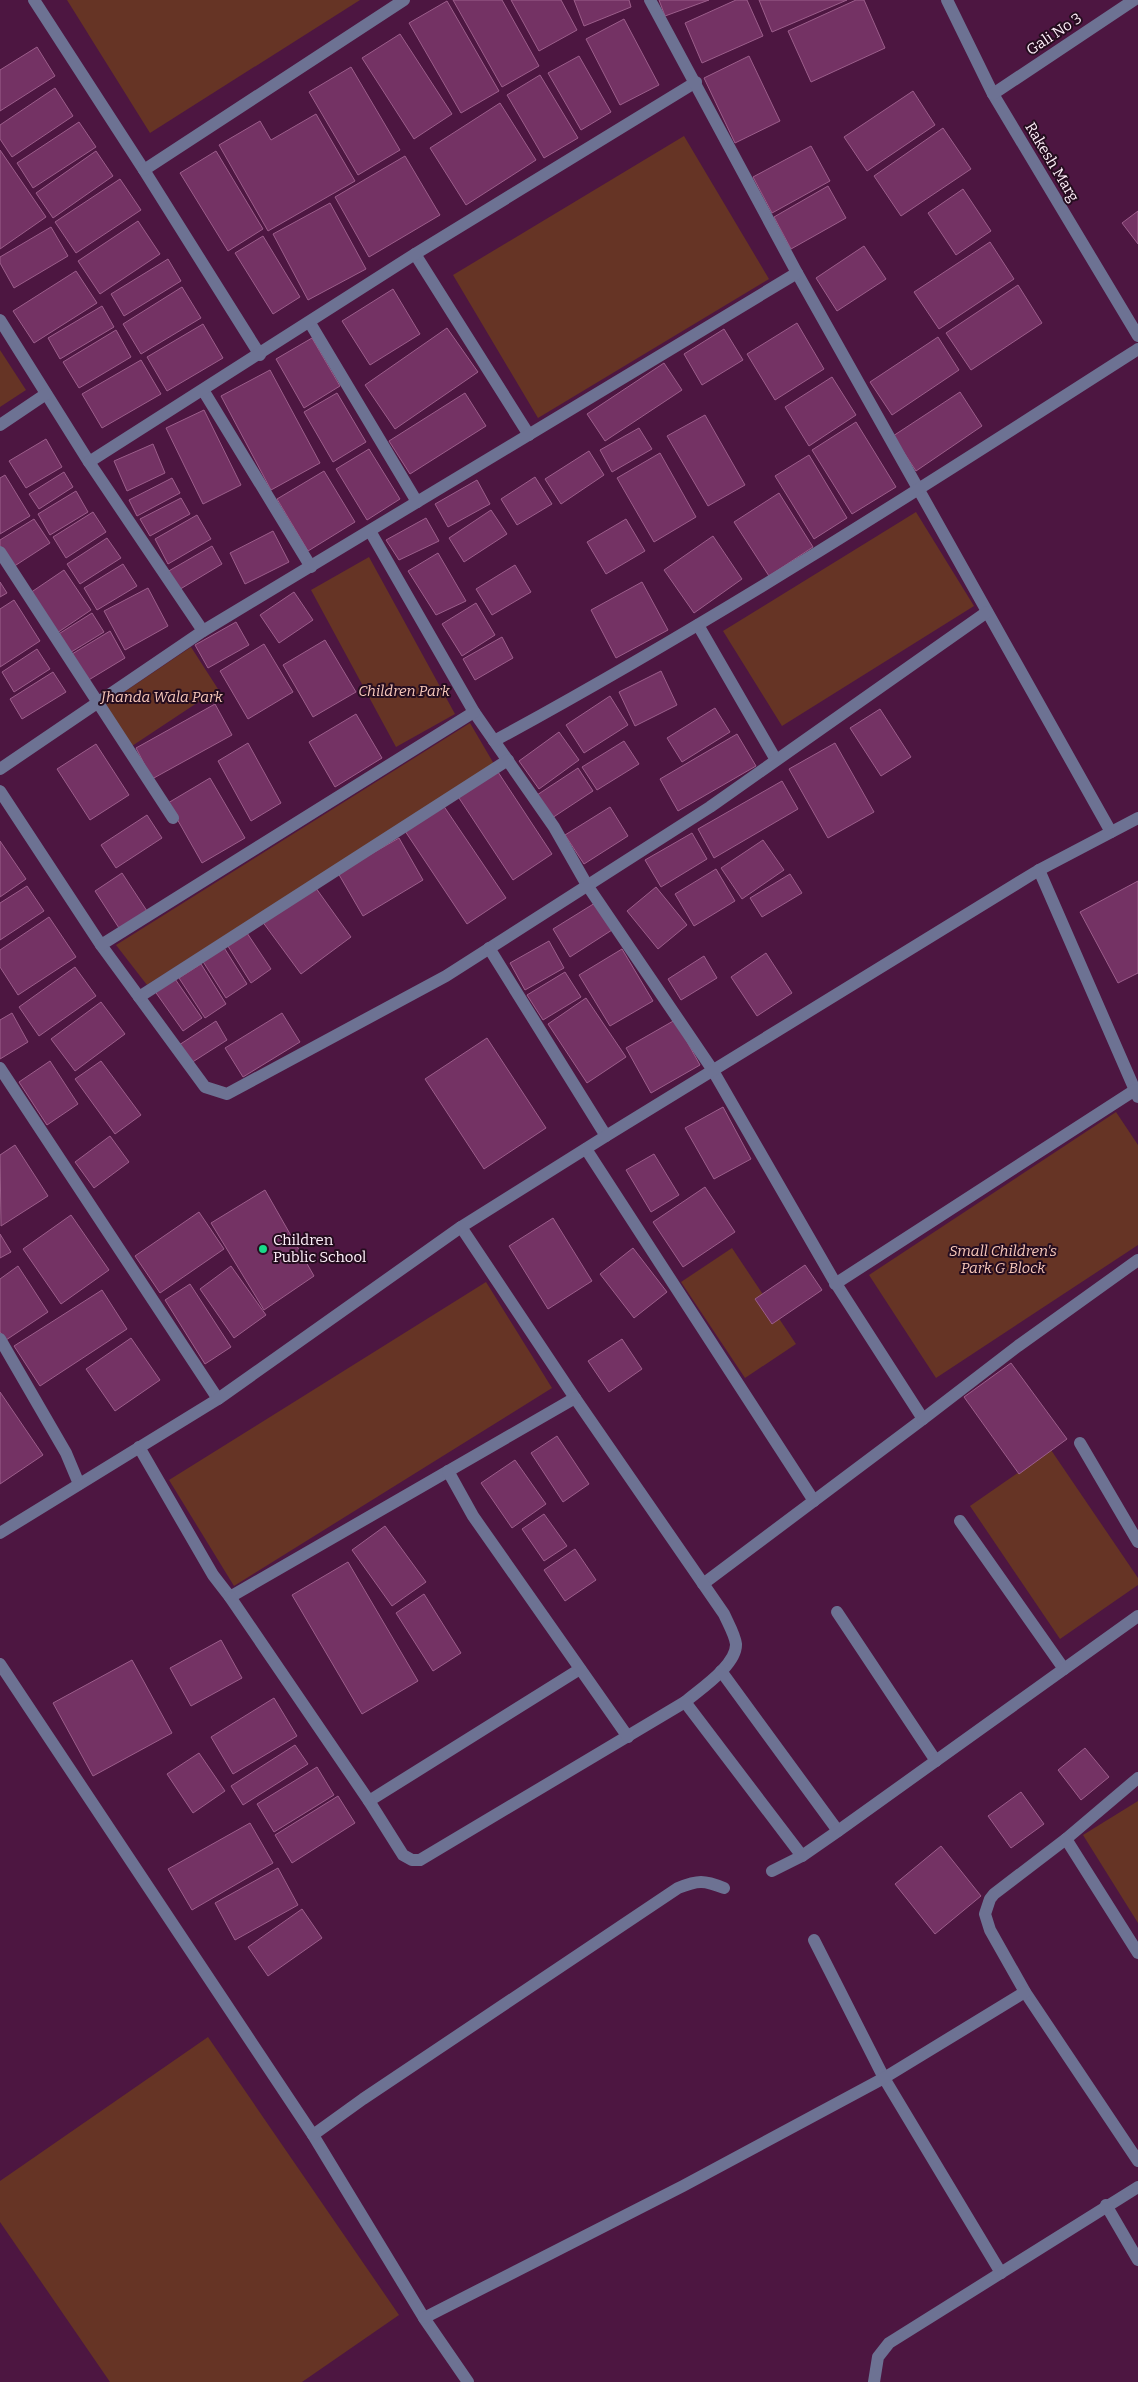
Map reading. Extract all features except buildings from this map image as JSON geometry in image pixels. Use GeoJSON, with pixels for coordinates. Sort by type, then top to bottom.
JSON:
{"type":"FeatureCollection","features":[{"type":"Feature","properties":{"kind":"street"},"geometry":{"type":"LineString","coordinates":[[34,0],[260,355]]}},
{"type":"Feature","properties":{"kind":"street"},"geometry":{"type":"LineString","coordinates":[[144,170],[404,0]]}},
{"type":"Feature","properties":{"kind":"street"},"geometry":{"type":"LineString","coordinates":[[650,0],[696,82],[797,273],[1111,832]]}},
{"type":"Feature","properties":{"kind":"street","name":"Rakesh Marg"},"geometry":{"type":"LineString","coordinates":[[946,0],[993,94],[1138,336]]}},
{"type":"Feature","properties":{"kind":"street","name":"Gali No 3"},"geometry":{"type":"LineString","coordinates":[[993,94],[1134,0]]}},
{"type":"Feature","properties":{"kind":"street"},"geometry":{"type":"LineString","coordinates":[[89,462],[416,254],[696,82]]}},
{"type":"Feature","properties":{"kind":"street"},"geometry":{"type":"LineString","coordinates":[[416,254],[529,435]]}},
{"type":"Feature","properties":{"kind":"street"},"geometry":{"type":"LineString","coordinates":[[0,769],[203,631],[797,273]]}},
{"type":"Feature","properties":{"kind":"street"},"geometry":{"type":"LineString","coordinates":[[0,320],[89,462],[203,631]]}},
{"type":"Feature","properties":{"kind":"street"},"geometry":{"type":"LineString","coordinates":[[310,322],[417,502]]}},
{"type":"Feature","properties":{"kind":"street"},"geometry":{"type":"LineString","coordinates":[[494,741],[615,675],[698,625],[920,489],[1138,350]]}},
{"type":"Feature","properties":{"kind":"street"},"geometry":{"type":"LineString","coordinates":[[203,390],[311,567]]}},
{"type":"Feature","properties":{"kind":"street"},"geometry":{"type":"LineString","coordinates":[[0,425],[46,394]]}},
{"type":"Feature","properties":{"kind":"street"},"geometry":{"type":"LineString","coordinates":[[370,531],[474,712],[554,827],[587,885],[712,1069],[835,1284],[923,1419]]}},
{"type":"Feature","properties":{"kind":"street"},"geometry":{"type":"LineString","coordinates":[[0,552],[173,818]]}},
{"type":"Feature","properties":{"kind":"street"},"geometry":{"type":"LineString","coordinates":[[0,792],[101,945],[204,1087],[227,1094],[446,976],[710,807],[987,612]]}},
{"type":"Feature","properties":{"kind":"street"},"geometry":{"type":"LineString","coordinates":[[698,625],[776,760]]}},
{"type":"Feature","properties":{"kind":"street"},"geometry":{"type":"LineString","coordinates":[[101,945],[474,712]]}},
{"type":"Feature","properties":{"kind":"street"},"geometry":{"type":"LineString","coordinates":[[139,997],[508,760]]}},
{"type":"Feature","properties":{"kind":"street"},"geometry":{"type":"LineString","coordinates":[[0,1533],[218,1399],[461,1227],[712,1069],[1039,870],[1138,818]]}},
{"type":"Feature","properties":{"kind":"street"},"geometry":{"type":"LineString","coordinates":[[835,1284],[1136,1094],[1039,870]]}},
{"type":"Feature","properties":{"kind":"street"},"geometry":{"type":"LineString","coordinates":[[490,948],[606,1136]]}},
{"type":"Feature","properties":{"kind":"street"},"geometry":{"type":"LineString","coordinates":[[0,1068],[218,1399]]}},
{"type":"Feature","properties":{"kind":"street"},"geometry":{"type":"LineString","coordinates":[[586,1149],[814,1501]]}},
{"type":"Feature","properties":{"kind":"street"},"geometry":{"type":"LineString","coordinates":[[139,1447],[213,1575],[369,1801],[403,1855],[412,1860],[420,1860],[685,1702],[721,1671],[733,1657],[736,1644],[724,1614],[575,1398],[461,1227]]}},
{"type":"Feature","properties":{"kind":"street"},"geometry":{"type":"LineString","coordinates":[[703,1584],[1018,1346],[1138,1260]]}},
{"type":"Feature","properties":{"kind":"street"},"geometry":{"type":"LineString","coordinates":[[0,1339],[66,1453],[79,1484]]}},
{"type":"Feature","properties":{"kind":"street"},"geometry":{"type":"LineString","coordinates":[[230,1597],[575,1398]]}},
{"type":"Feature","properties":{"kind":"street"},"geometry":{"type":"LineString","coordinates":[[1080,1443],[1138,1542]]}},
{"type":"Feature","properties":{"kind":"street"},"geometry":{"type":"LineString","coordinates":[[448,1471],[473,1516],[628,1737]]}},
{"type":"Feature","properties":{"kind":"street"},"geometry":{"type":"LineString","coordinates":[[960,1521],[1064,1669]]}},
{"type":"Feature","properties":{"kind":"street"},"geometry":{"type":"LineString","coordinates":[[837,1612],[936,1761]]}},
{"type":"Feature","properties":{"kind":"street"},"geometry":{"type":"LineString","coordinates":[[772,1871],[802,1856],[838,1831],[1138,1616]]}},
{"type":"Feature","properties":{"kind":"street"},"geometry":{"type":"LineString","coordinates":[[0,1664],[313,2135],[424,2318],[468,2382]]}},
{"type":"Feature","properties":{"kind":"street"},"geometry":{"type":"LineString","coordinates":[[369,1801],[580,1669]]}},
{"type":"Feature","properties":{"kind":"street"},"geometry":{"type":"LineString","coordinates":[[721,1671],[838,1831]]}},
{"type":"Feature","properties":{"kind":"street"},"geometry":{"type":"LineString","coordinates":[[685,1702],[802,1856]]}},
{"type":"Feature","properties":{"kind":"street"},"geometry":{"type":"LineString","coordinates":[[1138,1778],[1066,1839],[994,1894],[986,1907],[985,1914],[990,1930],[1025,1992],[1138,2161]]}},
{"type":"Feature","properties":{"kind":"street"},"geometry":{"type":"LineString","coordinates":[[1066,1839],[1134,1939],[1138,1953]]}},
{"type":"Feature","properties":{"kind":"street"},"geometry":{"type":"LineString","coordinates":[[313,2135],[388,2082],[678,1888],[693,1882],[707,1882],[724,1888]]}},
{"type":"Feature","properties":{"kind":"street"},"geometry":{"type":"LineString","coordinates":[[814,1940],[884,2078],[1001,2273]]}},
{"type":"Feature","properties":{"kind":"street"},"geometry":{"type":"LineString","coordinates":[[424,2318],[683,2186],[884,2078],[1025,1992]]}},
{"type":"Feature","properties":{"kind":"street"},"geometry":{"type":"LineString","coordinates":[[874,2382],[878,2357],[889,2343],[1138,2186]]}},
{"type":"Feature","properties":{"kind":"street"},"geometry":{"type":"LineString","coordinates":[[1106,2205],[1138,2260]]}},
{"type":"Feature","properties":{"kind":"green space"},"geometry":{"type":"Polygon","coordinates":[[[67,0],[360,0],[150,133],[67,0]]]}},
{"type":"Feature","properties":{"kind":"green space"},"geometry":{"type":"Polygon","coordinates":[[[684,136],[769,279],[538,418],[453,275],[684,136]]]}},
{"type":"Feature","properties":{"kind":"green space"},"geometry":{"type":"Polygon","coordinates":[[[0,350],[26,390],[0,407],[0,350]]]}},
{"type":"Feature","properties":{"kind":"green space"},"geometry":{"type":"Polygon","coordinates":[[[916,512],[974,606],[782,726],[723,631],[916,512]]]}},
{"type":"Feature","properties":{"kind":"green space","name":"Children Park"},"geometry":{"type":"Polygon","coordinates":[[[369,557],[455,714],[396,747],[311,590],[369,557]]]}},
{"type":"Feature","properties":{"kind":"green space","name":"Jhanda Wala Park"},"geometry":{"type":"Polygon","coordinates":[[[191,647],[218,689],[132,746],[105,705],[191,647]]]}},
{"type":"Feature","properties":{"kind":"green space"},"geometry":{"type":"Polygon","coordinates":[[[470,723],[494,764],[147,985],[116,945],[470,723]]]}},
{"type":"Feature","properties":{"kind":"green space","name":"Small Children's Park G Block"},"geometry":{"type":"Polygon","coordinates":[[[1116,1112],[1138,1145],[1138,1245],[936,1378],[869,1275],[1116,1112]]]}},
{"type":"Feature","properties":{"kind":"green space"},"geometry":{"type":"Polygon","coordinates":[[[732,1248],[796,1344],[745,1378],[681,1282],[732,1248]]]}},
{"type":"Feature","properties":{"kind":"green space"},"geometry":{"type":"Polygon","coordinates":[[[486,1282],[552,1388],[234,1586],[169,1480],[486,1282]]]}},
{"type":"Feature","properties":{"kind":"green space"},"geometry":{"type":"Polygon","coordinates":[[[1051,1450],[1138,1578],[1138,1585],[1060,1639],[970,1506],[1051,1450]]]}},
{"type":"Feature","properties":{"kind":"green space"},"geometry":{"type":"Polygon","coordinates":[[[1138,1801],[1138,1923],[1083,1835],[1138,1801]]]}},
{"type":"Feature","properties":{"kind":"green space"},"geometry":{"type":"Polygon","coordinates":[[[208,2037],[399,2315],[302,2382],[110,2382],[0,2222],[0,2181],[208,2037]]]}},
{"type":"Feature","properties":{"kind":"place","name":"Children Public School"},"geometry":{"type":"Point","coordinates":[263,1249]}}]}
